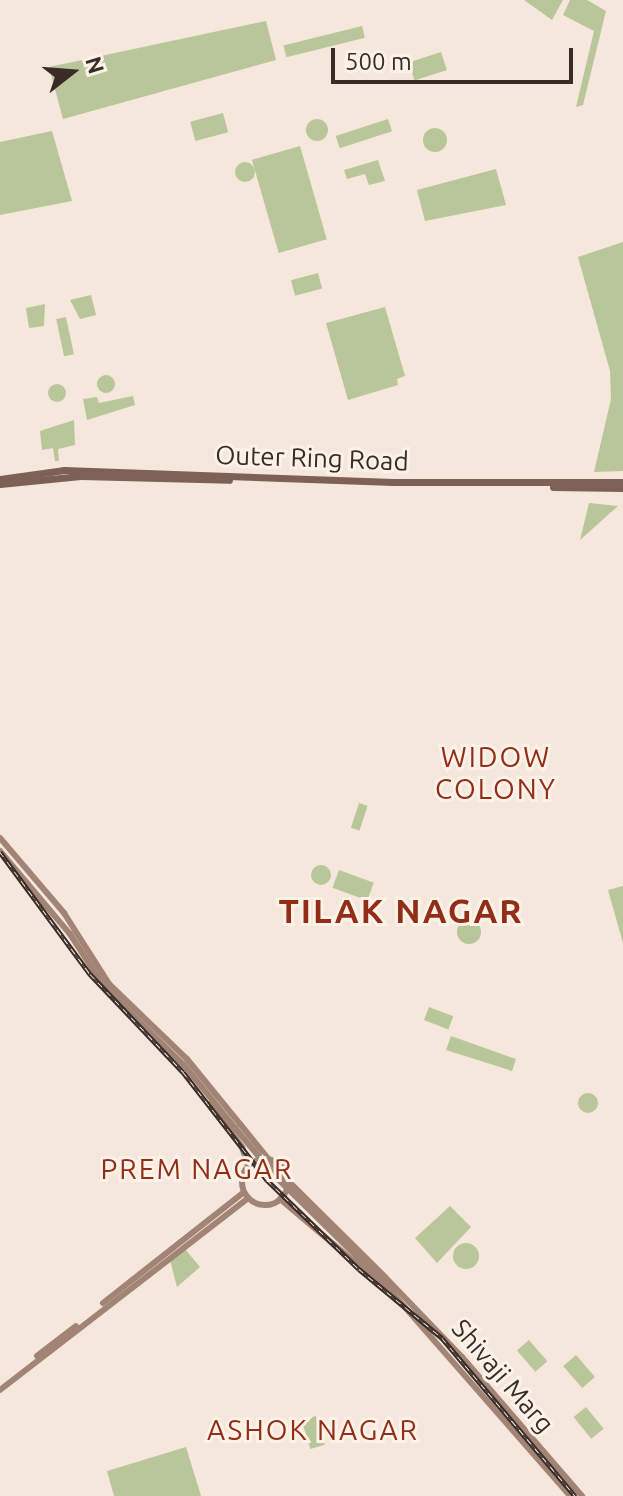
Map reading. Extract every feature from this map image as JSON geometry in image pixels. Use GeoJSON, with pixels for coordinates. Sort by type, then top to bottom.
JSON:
{"type":"FeatureCollection","features":[{"type":"Feature","properties":{"kind":"main road","name":"Outer Ring Road"},"geometry":{"type":"LineString","coordinates":[[0,481],[81,473],[623,485]]}},
{"type":"Feature","properties":{"kind":"main road"},"geometry":{"type":"LineString","coordinates":[[0,838],[64,913],[109,984],[179,1050],[279,1172],[383,1279]]}},
{"type":"Feature","properties":{"kind":"main road"},"geometry":{"type":"LineString","coordinates":[[0,851],[70,934],[105,988],[187,1068],[276,1177],[392,1287]]}},
{"type":"Feature","properties":{"kind":"main road"},"geometry":{"type":"LineString","coordinates":[[0,1388],[246,1195],[248,1166],[238,1140],[187,1068]]}},
{"type":"Feature","properties":{"kind":"main road"},"geometry":{"type":"LineString","coordinates":[[246,1195],[262,1205],[280,1199],[288,1183],[280,1165],[263,1159],[248,1166]]}},
{"type":"Feature","properties":{"kind":"main road"},"geometry":{"type":"LineString","coordinates":[[280,1199],[392,1287]]}},
{"type":"Feature","properties":{"kind":"main road","name":"Shivaji Marg"},"geometry":{"type":"LineString","coordinates":[[392,1287],[570,1496]]}},
{"type":"Feature","properties":{"kind":"main road","name":"Shivaji Marg"},"geometry":{"type":"LineString","coordinates":[[392,1287],[582,1496]]}},
{"type":"Feature","properties":{"kind":"green space"},"geometry":{"type":"Polygon","coordinates":[[[524,0],[563,0],[552,20],[524,0]]]}},
{"type":"Feature","properties":{"kind":"green space"},"geometry":{"type":"Polygon","coordinates":[[[570,0],[587,0],[606,11],[583,105],[576,107],[594,31],[563,15],[570,0]]]}},
{"type":"Feature","properties":{"kind":"green space"},"geometry":{"type":"Polygon","coordinates":[[[266,21],[276,60],[63,119],[49,67],[266,21]]]}},
{"type":"Feature","properties":{"kind":"green space"},"geometry":{"type":"Polygon","coordinates":[[[362,26],[365,38],[286,57],[283,46],[362,26]]]}},
{"type":"Feature","properties":{"kind":"green space"},"geometry":{"type":"Polygon","coordinates":[[[441,52],[447,70],[415,81],[409,63],[441,52]]]}},
{"type":"Feature","properties":{"kind":"green space"},"geometry":{"type":"Polygon","coordinates":[[[223,113],[228,132],[195,141],[190,122],[223,113]]]}},
{"type":"Feature","properties":{"kind":"green space"},"geometry":{"type":"Polygon","coordinates":[[[317,119],[325,122],[328,130],[325,138],[317,141],[309,138],[306,130],[309,122],[317,119]]]}},
{"type":"Feature","properties":{"kind":"green space"},"geometry":{"type":"Polygon","coordinates":[[[388,119],[392,131],[340,148],[336,136],[388,119]]]}},
{"type":"Feature","properties":{"kind":"green space"},"geometry":{"type":"Polygon","coordinates":[[[435,128],[444,131],[447,140],[444,149],[435,152],[426,149],[423,140],[426,131],[435,128]]]}},
{"type":"Feature","properties":{"kind":"green space"},"geometry":{"type":"Polygon","coordinates":[[[52,131],[72,201],[0,215],[0,142],[52,131]]]}},
{"type":"Feature","properties":{"kind":"green space"},"geometry":{"type":"Polygon","coordinates":[[[300,146],[327,239],[279,253],[252,160],[300,146]]]}},
{"type":"Feature","properties":{"kind":"green space"},"geometry":{"type":"Polygon","coordinates":[[[378,160],[385,181],[369,185],[365,174],[347,179],[344,170],[378,160]]]}},
{"type":"Feature","properties":{"kind":"green space"},"geometry":{"type":"Polygon","coordinates":[[[245,162],[252,165],[255,172],[252,179],[245,182],[238,179],[235,172],[238,165],[245,162]]]}},
{"type":"Feature","properties":{"kind":"green space"},"geometry":{"type":"Polygon","coordinates":[[[496,169],[506,205],[425,221],[417,190],[496,169]]]}},
{"type":"Feature","properties":{"kind":"green space"},"geometry":{"type":"Polygon","coordinates":[[[623,242],[623,471],[594,472],[611,399],[610,371],[578,257],[623,242]]]}},
{"type":"Feature","properties":{"kind":"green space"},"geometry":{"type":"Polygon","coordinates":[[[318,273],[322,288],[295,296],[291,280],[318,273]]]}},
{"type":"Feature","properties":{"kind":"green space"},"geometry":{"type":"Polygon","coordinates":[[[91,295],[96,315],[80,319],[70,300],[91,295]]]}},
{"type":"Feature","properties":{"kind":"green space"},"geometry":{"type":"Polygon","coordinates":[[[45,304],[44,326],[29,328],[26,308],[45,304]]]}},
{"type":"Feature","properties":{"kind":"green space"},"geometry":{"type":"Polygon","coordinates":[[[385,307],[405,376],[397,379],[398,385],[348,400],[326,323],[385,307]]]}},
{"type":"Feature","properties":{"kind":"green space"},"geometry":{"type":"Polygon","coordinates":[[[66,317],[74,354],[64,356],[56,319],[66,317]]]}},
{"type":"Feature","properties":{"kind":"green space"},"geometry":{"type":"Polygon","coordinates":[[[106,375],[115,384],[106,393],[97,384],[106,375]]]}},
{"type":"Feature","properties":{"kind":"green space"},"geometry":{"type":"Polygon","coordinates":[[[53,384],[61,384],[66,393],[64,400],[53,402],[48,397],[48,389],[53,384]]]}},
{"type":"Feature","properties":{"kind":"green space"},"geometry":{"type":"Polygon","coordinates":[[[133,396],[135,405],[87,420],[83,399],[97,397],[99,403],[133,396]]]}},
{"type":"Feature","properties":{"kind":"green space"},"geometry":{"type":"Polygon","coordinates":[[[74,420],[75,445],[58,449],[59,461],[55,461],[53,448],[42,450],[40,431],[74,420]]]}},
{"type":"Feature","properties":{"kind":"green space"},"geometry":{"type":"Polygon","coordinates":[[[589,503],[618,506],[580,540],[589,503]]]}},
{"type":"Feature","properties":{"kind":"green space"},"geometry":{"type":"Polygon","coordinates":[[[359,803],[368,806],[360,831],[351,828],[359,803]]]}},
{"type":"Feature","properties":{"kind":"green space"},"geometry":{"type":"Polygon","coordinates":[[[317,865],[325,865],[331,875],[325,885],[317,885],[311,879],[311,871],[317,865]]]}},
{"type":"Feature","properties":{"kind":"green space"},"geometry":{"type":"Polygon","coordinates":[[[339,870],[374,883],[367,901],[333,888],[339,870]]]}},
{"type":"Feature","properties":{"kind":"green space"},"geometry":{"type":"Polygon","coordinates":[[[623,886],[623,943],[608,890],[623,886]]]}},
{"type":"Feature","properties":{"kind":"green space"},"geometry":{"type":"Polygon","coordinates":[[[469,920],[477,924],[481,932],[477,940],[469,944],[461,940],[457,932],[461,924],[469,920]]]}},
{"type":"Feature","properties":{"kind":"green space"},"geometry":{"type":"Polygon","coordinates":[[[429,1007],[453,1016],[448,1029],[424,1020],[429,1007]]]}},
{"type":"Feature","properties":{"kind":"green space"},"geometry":{"type":"Polygon","coordinates":[[[451,1036],[516,1059],[512,1071],[446,1050],[451,1036]]]}},
{"type":"Feature","properties":{"kind":"green space"},"geometry":{"type":"Polygon","coordinates":[[[588,1093],[595,1096],[598,1103],[595,1110],[588,1113],[581,1110],[578,1103],[581,1096],[588,1093]]]}},
{"type":"Feature","properties":{"kind":"green space"},"geometry":{"type":"Polygon","coordinates":[[[450,1206],[471,1227],[437,1263],[415,1238],[450,1206]]]}},
{"type":"Feature","properties":{"kind":"green space"},"geometry":{"type":"Polygon","coordinates":[[[466,1243],[475,1247],[479,1256],[475,1265],[466,1269],[457,1265],[453,1256],[457,1247],[466,1243]]]}},
{"type":"Feature","properties":{"kind":"green space"},"geometry":{"type":"Polygon","coordinates":[[[185,1249],[200,1267],[177,1287],[170,1260],[185,1249]]]}},
{"type":"Feature","properties":{"kind":"green space"},"geometry":{"type":"Polygon","coordinates":[[[529,1340],[547,1361],[535,1372],[517,1350],[529,1340]]]}},
{"type":"Feature","properties":{"kind":"green space"},"geometry":{"type":"Polygon","coordinates":[[[576,1355],[595,1377],[582,1388],[563,1366],[576,1355]]]}},
{"type":"Feature","properties":{"kind":"green space"},"geometry":{"type":"Polygon","coordinates":[[[586,1407],[604,1429],[591,1439],[574,1417],[586,1407]]]}},
{"type":"Feature","properties":{"kind":"green space"},"geometry":{"type":"Polygon","coordinates":[[[316,1416],[325,1445],[310,1449],[302,1420],[316,1416]]]}},
{"type":"Feature","properties":{"kind":"green space"},"geometry":{"type":"Polygon","coordinates":[[[186,1447],[201,1496],[114,1496],[107,1471],[186,1447]]]}},
{"type":"Feature","properties":{"kind":"railway"},"geometry":{"type":"LineString","coordinates":[[0,852],[90,974],[183,1072],[267,1180],[359,1269],[442,1338],[575,1496]]}},
{"type":"Feature","properties":{"kind":"district","name":"WIDOW COLONY"},"geometry":{"type":"Point","coordinates":[496,773]}},
{"type":"Feature","properties":{"kind":"district","name":"TILAK NAGAR"},"geometry":{"type":"Point","coordinates":[401,911]}},
{"type":"Feature","properties":{"kind":"district","name":"PREM NAGAR"},"geometry":{"type":"Point","coordinates":[197,1169]}},
{"type":"Feature","properties":{"kind":"district","name":"ASHOK NAGAR"},"geometry":{"type":"Point","coordinates":[313,1430]}}]}
